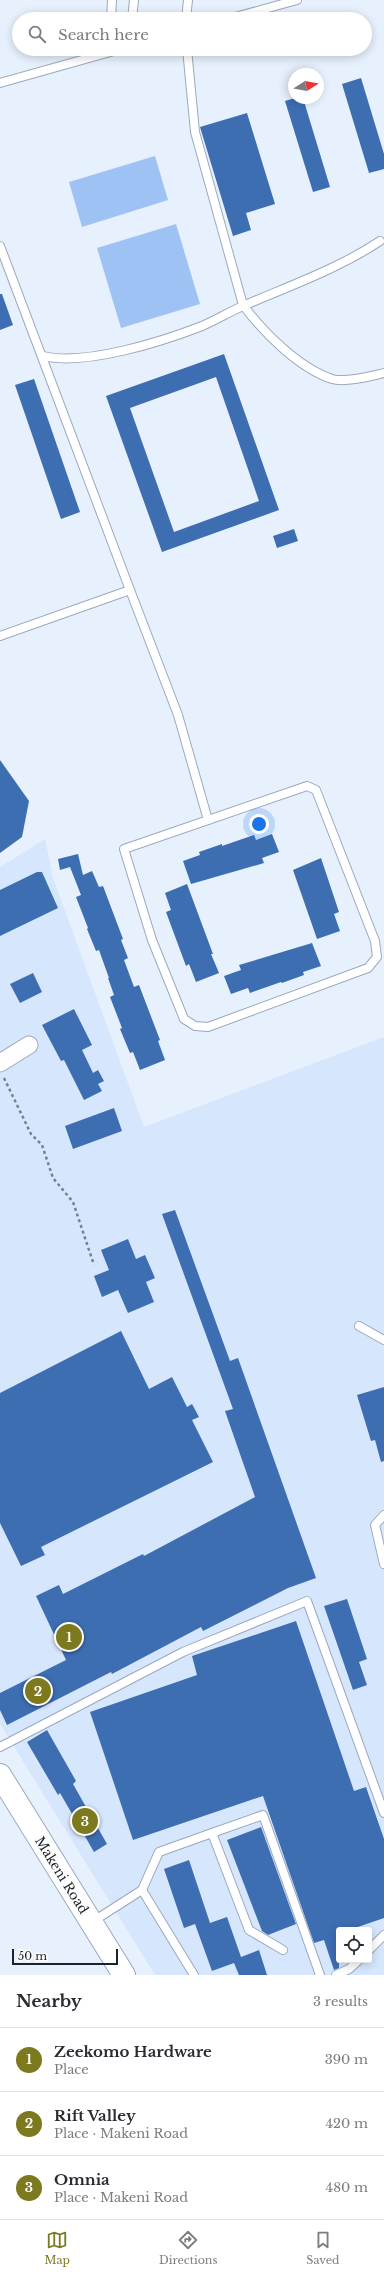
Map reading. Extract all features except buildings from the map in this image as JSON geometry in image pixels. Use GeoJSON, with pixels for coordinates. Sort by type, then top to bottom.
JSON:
{"type":"FeatureCollection","features":[{"type":"Feature","properties":{"kind":"main road","name":"Makeni Road"},"geometry":{"type":"LineString","coordinates":[[0,1775],[124,1975]]}},
{"type":"Feature","properties":{"kind":"street"},"geometry":{"type":"LineString","coordinates":[[0,1063],[29,1045]]}},
{"type":"Feature","properties":{"kind":"lane"},"geometry":{"type":"LineString","coordinates":[[111,12],[112,0]]}},
{"type":"Feature","properties":{"kind":"lane"},"geometry":{"type":"LineString","coordinates":[[133,12],[134,0]]}},
{"type":"Feature","properties":{"kind":"lane"},"geometry":{"type":"LineString","coordinates":[[187,12],[188,0]]}},
{"type":"Feature","properties":{"kind":"lane"},"geometry":{"type":"LineString","coordinates":[[253,12],[297,0]]}},
{"type":"Feature","properties":{"kind":"lane"},"geometry":{"type":"LineString","coordinates":[[0,83],[92,56]]}},
{"type":"Feature","properties":{"kind":"lane"},"geometry":{"type":"LineString","coordinates":[[188,56],[195,132],[243,305],[260,327],[292,357],[333,380],[359,379],[384,373]]}},
{"type":"Feature","properties":{"kind":"lane"},"geometry":{"type":"LineString","coordinates":[[43,356],[62,360],[138,347],[202,326],[243,305],[294,286],[380,242]]}},
{"type":"Feature","properties":{"kind":"lane"},"geometry":{"type":"LineString","coordinates":[[0,246],[178,715],[208,820]]}},
{"type":"Feature","properties":{"kind":"lane"},"geometry":{"type":"LineString","coordinates":[[0,636],[130,590]]}},
{"type":"Feature","properties":{"kind":"lane"},"geometry":{"type":"LineString","coordinates":[[307,786],[316,790],[375,941],[377,957],[368,968],[208,1027],[195,1026],[184,1019],[152,940],[124,849],[208,820],[307,786]]}},
{"type":"Feature","properties":{"kind":"lane"},"geometry":{"type":"LineString","coordinates":[[359,1326],[384,1340]]}},
{"type":"Feature","properties":{"kind":"lane"},"geometry":{"type":"LineString","coordinates":[[384,1515],[375,1525],[384,1564]]}},
{"type":"Feature","properties":{"kind":"lane"},"geometry":{"type":"LineString","coordinates":[[0,1747],[183,1652],[307,1602],[384,1812]]}},
{"type":"Feature","properties":{"kind":"lane"},"geometry":{"type":"LineString","coordinates":[[91,1922],[142,1890],[159,1852],[263,1815],[320,1975]]}},
{"type":"Feature","properties":{"kind":"lane"},"geometry":{"type":"LineString","coordinates":[[212,1833],[249,1930],[283,1950]]}},
{"type":"Feature","properties":{"kind":"lane"},"geometry":{"type":"LineString","coordinates":[[142,1890],[194,1975]]}},
{"type":"Feature","properties":{"kind":"lane"},"geometry":{"type":"LineString","coordinates":[[372,1947],[384,1935]]}},
{"type":"Feature","properties":{"kind":"lane"},"geometry":{"type":"LineString","coordinates":[[336,1975],[349,1969],[356,1963]]}},
{"type":"Feature","properties":{"kind":"path"},"geometry":{"type":"LineString","coordinates":[[0,1072],[9,1087],[31,1134],[42,1146],[54,1178],[73,1202],[94,1264]]}},
{"type":"Feature","properties":{"kind":"shaded area"},"geometry":{"type":"Polygon","coordinates":[[[155,156],[168,200],[82,227],[69,182],[155,156]]]}},
{"type":"Feature","properties":{"kind":"shaded area"},"geometry":{"type":"Polygon","coordinates":[[[176,224],[200,304],[121,328],[97,248],[176,224]]]}},
{"type":"Feature","properties":{"kind":"shaded area"},"geometry":{"type":"Polygon","coordinates":[[[45,839],[53,878],[144,1127],[384,1037],[384,1975],[155,1975],[0,1724],[0,867],[45,839]]]}},
{"type":"Feature","properties":{"kind":"place","name":"Zeekomo Hardware"},"geometry":{"type":"Point","coordinates":[69,1637]}},
{"type":"Feature","properties":{"kind":"place","name":"Rift Valley"},"geometry":{"type":"Point","coordinates":[38,1691]}},
{"type":"Feature","properties":{"kind":"place","name":"Omnia"},"geometry":{"type":"Point","coordinates":[85,1821]}}]}
